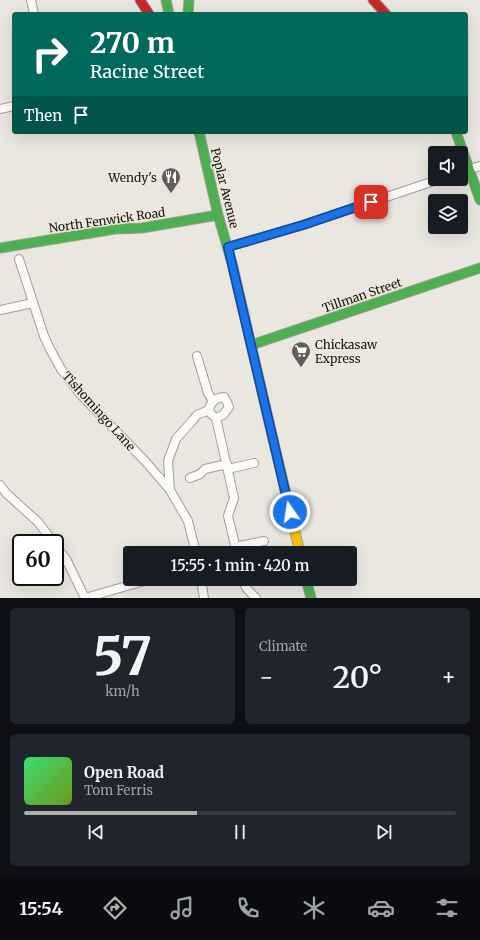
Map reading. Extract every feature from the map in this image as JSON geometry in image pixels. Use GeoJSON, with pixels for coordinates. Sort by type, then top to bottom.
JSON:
{"type":"FeatureCollection","features":[{"type":"Feature","properties":{"kind":"main road"},"geometry":{"type":"LineString","coordinates":[[140,0],[148,12]]}},
{"type":"Feature","properties":{"kind":"main road"},"geometry":{"type":"LineString","coordinates":[[166,0],[169,12]]}},
{"type":"Feature","properties":{"kind":"main road"},"geometry":{"type":"LineString","coordinates":[[188,0],[188,12]]}},
{"type":"Feature","properties":{"kind":"main road"},"geometry":{"type":"LineString","coordinates":[[373,0],[384,12]]}},
{"type":"Feature","properties":{"kind":"main road","name":"Poplar Avenue"},"geometry":{"type":"LineString","coordinates":[[199,134],[218,215],[228,247],[298,546]]}},
{"type":"Feature","properties":{"kind":"main road"},"geometry":{"type":"LineString","coordinates":[[456,134],[459,146]]}},
{"type":"Feature","properties":{"kind":"main road"},"geometry":{"type":"LineString","coordinates":[[468,177],[480,200]]}},
{"type":"Feature","properties":{"kind":"main road","name":"North Fenwick Road"},"geometry":{"type":"LineString","coordinates":[[0,248],[115,229],[142,228],[218,215]]}},
{"type":"Feature","properties":{"kind":"main road","name":"Tillman Street"},"geometry":{"type":"LineString","coordinates":[[251,345],[480,268]]}},
{"type":"Feature","properties":{"kind":"main road"},"geometry":{"type":"LineString","coordinates":[[308,586],[311,598]]}},
{"type":"Feature","properties":{"kind":"street"},"geometry":{"type":"LineString","coordinates":[[31,0],[34,12]]}},
{"type":"Feature","properties":{"kind":"street"},"geometry":{"type":"LineString","coordinates":[[0,109],[12,106]]}},
{"type":"Feature","properties":{"kind":"street"},"geometry":{"type":"LineString","coordinates":[[468,170],[480,166]]}},
{"type":"Feature","properties":{"kind":"street"},"geometry":{"type":"LineString","coordinates":[[228,247],[303,225],[428,183]]}},
{"type":"Feature","properties":{"kind":"street","name":"Tishomingo Lane"},"geometry":{"type":"LineString","coordinates":[[19,259],[47,343],[54,357],[81,395],[145,461],[170,490],[188,521],[194,546]]}},
{"type":"Feature","properties":{"kind":"street"},"geometry":{"type":"LineString","coordinates":[[0,310],[33,303]]}},
{"type":"Feature","properties":{"kind":"street"},"geometry":{"type":"LineString","coordinates":[[197,356],[208,393],[213,401]]}},
{"type":"Feature","properties":{"kind":"street"},"geometry":{"type":"LineString","coordinates":[[170,490],[168,460],[176,439],[192,421],[208,410],[213,401],[219,398],[224,398],[228,402],[229,407],[223,415],[216,418]]}},
{"type":"Feature","properties":{"kind":"street"},"geometry":{"type":"LineString","coordinates":[[208,410],[216,418],[234,498],[228,516],[234,546]]}},
{"type":"Feature","properties":{"kind":"street"},"geometry":{"type":"LineString","coordinates":[[190,478],[200,474],[205,469],[254,463]]}},
{"type":"Feature","properties":{"kind":"street"},"geometry":{"type":"LineString","coordinates":[[0,485],[7,494],[38,522],[47,534]]}},
{"type":"Feature","properties":{"kind":"street"},"geometry":{"type":"LineString","coordinates":[[250,546],[264,541]]}},
{"type":"Feature","properties":{"kind":"street"},"geometry":{"type":"LineString","coordinates":[[64,556],[85,598],[127,586]]}},
{"type":"Feature","properties":{"kind":"street"},"geometry":{"type":"LineString","coordinates":[[203,586],[204,598]]}},
{"type":"Feature","properties":{"kind":"street"},"geometry":{"type":"LineString","coordinates":[[246,586],[256,598]]}},
{"type":"Feature","properties":{"kind":"traffic: fast"},"geometry":{"type":"LineString","coordinates":[[166,0],[169,12]]}},
{"type":"Feature","properties":{"kind":"traffic: fast"},"geometry":{"type":"LineString","coordinates":[[188,12],[189,0]]}},
{"type":"Feature","properties":{"kind":"traffic: fast"},"geometry":{"type":"LineString","coordinates":[[199,134],[218,215],[232,263],[273,439]]}},
{"type":"Feature","properties":{"kind":"traffic: fast"},"geometry":{"type":"LineString","coordinates":[[457,134],[480,200]]}},
{"type":"Feature","properties":{"kind":"traffic: fast"},"geometry":{"type":"LineString","coordinates":[[0,248],[115,229],[142,228],[218,215]]}},
{"type":"Feature","properties":{"kind":"traffic: fast"},"geometry":{"type":"LineString","coordinates":[[251,345],[480,268]]}},
{"type":"Feature","properties":{"kind":"traffic: fast"},"geometry":{"type":"LineString","coordinates":[[308,586],[311,598]]}},
{"type":"Feature","properties":{"kind":"traffic: slow"},"geometry":{"type":"LineString","coordinates":[[273,439],[298,546]]}},
{"type":"Feature","properties":{"kind":"traffic: jam"},"geometry":{"type":"LineString","coordinates":[[140,0],[148,12]]}},
{"type":"Feature","properties":{"kind":"traffic: jam"},"geometry":{"type":"LineString","coordinates":[[373,0],[384,12]]}},
{"type":"Feature","properties":{"kind":"place","name":"Wendy's"},"geometry":{"type":"Point","coordinates":[171,194]}},
{"type":"Feature","properties":{"kind":"place","name":"Chickasaw Express"},"geometry":{"type":"Point","coordinates":[301,368]}},
{"type":"Feature","properties":{"kind":"route"},"geometry":{"type":"LineString","coordinates":[[290,512],[228,247],[303,225],[371,202]]}}]}
